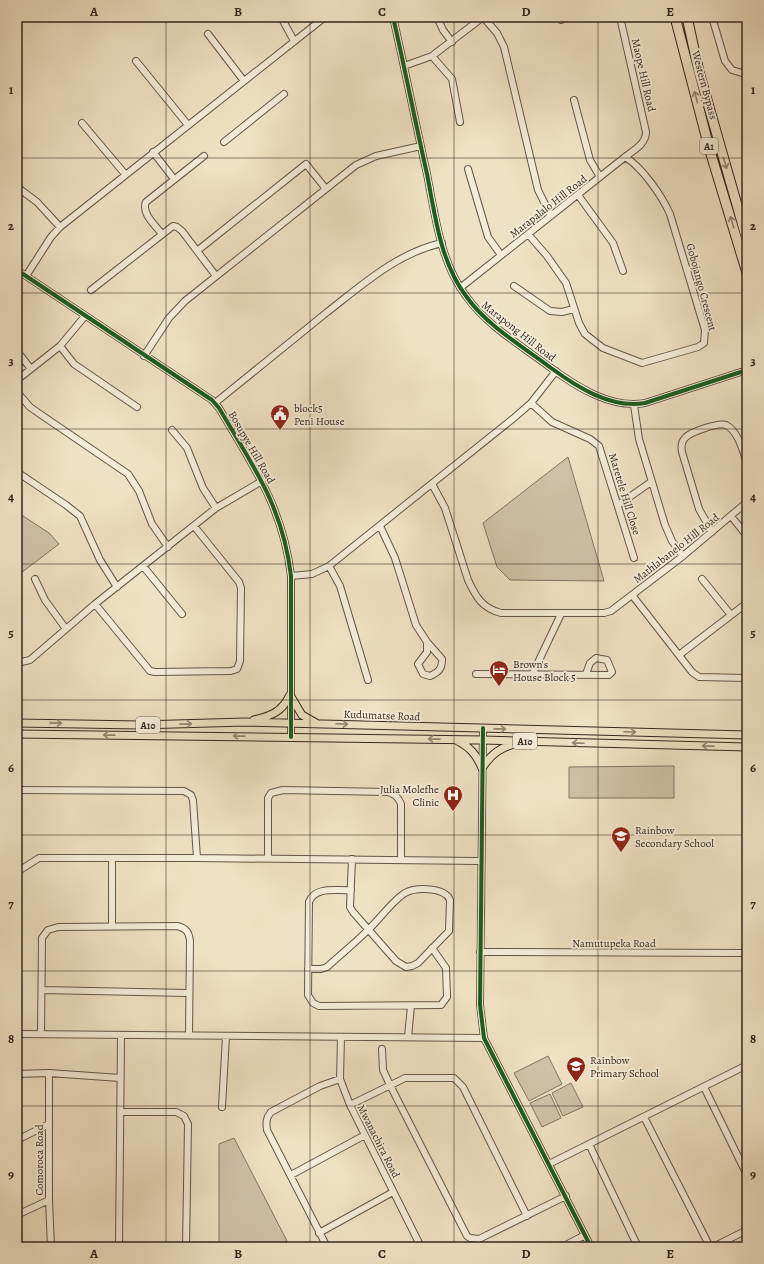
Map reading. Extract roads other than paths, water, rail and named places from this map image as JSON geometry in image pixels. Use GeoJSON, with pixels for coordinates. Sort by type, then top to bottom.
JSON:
{"type":"FeatureCollection","features":[{"type":"Feature","properties":{"kind":"highway","name":"Western Bypass"},"geometry":{"type":"LineString","coordinates":[[675,17],[710,151],[747,273]]}},
{"type":"Feature","properties":{"kind":"highway","name":"Western Bypass"},"geometry":{"type":"LineString","coordinates":[[687,17],[700,72],[747,240]]}},
{"type":"Feature","properties":{"kind":"main road"},"geometry":{"type":"LineString","coordinates":[[245,722],[276,713],[284,705],[290,695],[302,715],[317,724]]}},
{"type":"Feature","properties":{"kind":"main road","name":"Kudumatse Road"},"geometry":{"type":"LineString","coordinates":[[17,723],[140,725],[245,722],[747,735]]}},
{"type":"Feature","properties":{"kind":"main road","name":"Kudumatse Road"},"geometry":{"type":"LineString","coordinates":[[17,734],[454,739],[747,747]]}},
{"type":"Feature","properties":{"kind":"main road"},"geometry":{"type":"LineString","coordinates":[[454,739],[468,746],[473,751],[482,768],[491,755],[497,750],[507,745],[529,741]]}},
{"type":"Feature","properties":{"kind":"street"},"geometry":{"type":"LineString","coordinates":[[281,17],[294,41]]}},
{"type":"Feature","properties":{"kind":"street"},"geometry":{"type":"LineString","coordinates":[[26,276],[51,237],[60,227],[325,17]]}},
{"type":"Feature","properties":{"kind":"street","name":"Marapong Hill Road"},"geometry":{"type":"LineString","coordinates":[[393,17],[442,243],[452,273],[460,288],[475,307],[489,321],[556,371],[590,392],[614,401],[634,405],[747,370]]}},
{"type":"Feature","properties":{"kind":"street"},"geometry":{"type":"LineString","coordinates":[[437,17],[443,30],[452,42]]}},
{"type":"Feature","properties":{"kind":"street"},"geometry":{"type":"LineString","coordinates":[[404,66],[432,56],[483,17],[501,39],[506,54],[538,190],[551,216]]}},
{"type":"Feature","properties":{"kind":"street","name":"Maope Hill Road"},"geometry":{"type":"LineString","coordinates":[[620,17],[646,132],[646,138]]}},
{"type":"Feature","properties":{"kind":"street"},"geometry":{"type":"LineString","coordinates":[[712,17],[725,61],[732,70],[742,73],[747,71]]}},
{"type":"Feature","properties":{"kind":"street"},"geometry":{"type":"LineString","coordinates":[[208,34],[244,81]]}},
{"type":"Feature","properties":{"kind":"street"},"geometry":{"type":"LineString","coordinates":[[432,56],[452,79],[460,122]]}},
{"type":"Feature","properties":{"kind":"street"},"geometry":{"type":"LineString","coordinates":[[136,61],[188,125]]}},
{"type":"Feature","properties":{"kind":"street"},"geometry":{"type":"LineString","coordinates":[[224,142],[284,94]]}},
{"type":"Feature","properties":{"kind":"street"},"geometry":{"type":"LineString","coordinates":[[574,100],[590,160],[600,177]]}},
{"type":"Feature","properties":{"kind":"street"},"geometry":{"type":"LineString","coordinates":[[82,123],[125,174]]}},
{"type":"Feature","properties":{"kind":"street","name":"Marapalalo Hill Road"},"geometry":{"type":"LineString","coordinates":[[460,288],[625,158],[646,138]]}},
{"type":"Feature","properties":{"kind":"street"},"geometry":{"type":"LineString","coordinates":[[144,356],[176,309],[356,165],[366,160],[421,146]]}},
{"type":"Feature","properties":{"kind":"street"},"geometry":{"type":"LineString","coordinates":[[153,152],[174,180]]}},
{"type":"Feature","properties":{"kind":"street"},"geometry":{"type":"LineString","coordinates":[[162,234],[145,211],[144,206],[146,202],[204,156]]}},
{"type":"Feature","properties":{"kind":"street","name":"Gobojango Crescent"},"geometry":{"type":"LineString","coordinates":[[574,309],[582,328],[592,341],[603,348],[642,363],[698,347],[704,343],[706,337],[670,214],[663,201],[637,168],[625,158]]}},
{"type":"Feature","properties":{"kind":"street"},"geometry":{"type":"LineString","coordinates":[[197,251],[306,164],[326,188]]}},
{"type":"Feature","properties":{"kind":"street"},"geometry":{"type":"LineString","coordinates":[[468,168],[488,237],[501,255]]}},
{"type":"Feature","properties":{"kind":"street"},"geometry":{"type":"LineString","coordinates":[[17,187],[42,206],[60,227]]}},
{"type":"Feature","properties":{"kind":"street"},"geometry":{"type":"LineString","coordinates":[[578,195],[613,243],[623,271]]}},
{"type":"Feature","properties":{"kind":"street"},"geometry":{"type":"LineString","coordinates":[[91,290],[170,228],[177,227],[216,276]]}},
{"type":"Feature","properties":{"kind":"street"},"geometry":{"type":"LineString","coordinates":[[514,286],[550,311],[562,312],[574,309],[566,283],[547,256],[528,234]]}},
{"type":"Feature","properties":{"kind":"street"},"geometry":{"type":"LineString","coordinates":[[215,403],[343,300],[395,262],[417,250],[442,243]]}},
{"type":"Feature","properties":{"kind":"street","name":"Bosupye Hill Road"},"geometry":{"type":"LineString","coordinates":[[17,270],[215,403],[262,481],[280,522],[286,544],[291,576],[291,737]]}},
{"type":"Feature","properties":{"kind":"street"},"geometry":{"type":"LineString","coordinates":[[17,380],[60,346],[85,316]]}},
{"type":"Feature","properties":{"kind":"street"},"geometry":{"type":"LineString","coordinates":[[60,346],[74,364],[137,407]]}},
{"type":"Feature","properties":{"kind":"street"},"geometry":{"type":"LineString","coordinates":[[17,351],[31,369]]}},
{"type":"Feature","properties":{"kind":"street"},"geometry":{"type":"LineString","coordinates":[[291,576],[312,574],[330,566],[531,403],[556,371]]}},
{"type":"Feature","properties":{"kind":"street"},"geometry":{"type":"LineString","coordinates":[[728,377],[747,377]]}},
{"type":"Feature","properties":{"kind":"street"},"geometry":{"type":"LineString","coordinates":[[17,392],[30,407],[128,474],[139,490],[152,524],[168,547]]}},
{"type":"Feature","properties":{"kind":"street","name":"Maretele Hill Close"},"geometry":{"type":"LineString","coordinates":[[531,403],[552,422],[596,443],[602,453],[634,558]]}},
{"type":"Feature","properties":{"kind":"street"},"geometry":{"type":"LineString","coordinates":[[634,405],[638,439],[651,482],[668,534],[683,556]]}},
{"type":"Feature","properties":{"kind":"street"},"geometry":{"type":"LineString","coordinates":[[712,532],[699,509],[682,452],[681,445],[684,439],[690,434],[721,424],[726,425],[735,434],[741,444],[747,463]]}},
{"type":"Feature","properties":{"kind":"street"},"geometry":{"type":"LineString","coordinates":[[172,430],[187,448],[203,488],[216,508]]}},
{"type":"Feature","properties":{"kind":"street"},"geometry":{"type":"LineString","coordinates":[[17,472],[80,516],[100,560],[117,587]]}},
{"type":"Feature","properties":{"kind":"street"},"geometry":{"type":"LineString","coordinates":[[17,663],[30,660],[95,604],[216,508],[262,481]]}},
{"type":"Feature","properties":{"kind":"street"},"geometry":{"type":"LineString","coordinates":[[618,505],[651,482]]}},
{"type":"Feature","properties":{"kind":"street","name":"Mathlabanelo Hill Road"},"geometry":{"type":"LineString","coordinates":[[432,484],[445,508],[468,580],[481,602],[490,610],[501,613],[604,613],[617,607],[683,556],[747,502]]}},
{"type":"Feature","properties":{"kind":"street"},"geometry":{"type":"LineString","coordinates":[[731,516],[747,536]]}},
{"type":"Feature","properties":{"kind":"street"},"geometry":{"type":"LineString","coordinates":[[95,604],[150,671],[230,671],[237,669],[240,661],[241,588],[236,577],[194,526]]}},
{"type":"Feature","properties":{"kind":"street"},"geometry":{"type":"LineString","coordinates":[[380,526],[395,558],[416,625],[427,642],[442,659],[442,667],[438,672],[430,676],[423,674],[418,664],[427,652],[427,642]]}},
{"type":"Feature","properties":{"kind":"street"},"geometry":{"type":"LineString","coordinates":[[143,566],[182,614]]}},
{"type":"Feature","properties":{"kind":"street"},"geometry":{"type":"LineString","coordinates":[[330,566],[340,586],[368,680]]}},
{"type":"Feature","properties":{"kind":"street"},"geometry":{"type":"LineString","coordinates":[[702,579],[731,615]]}},
{"type":"Feature","properties":{"kind":"street"},"geometry":{"type":"LineString","coordinates":[[35,580],[45,600],[66,629]]}},
{"type":"Feature","properties":{"kind":"street"},"geometry":{"type":"LineString","coordinates":[[632,595],[692,672],[699,677],[747,678]]}},
{"type":"Feature","properties":{"kind":"street"},"geometry":{"type":"LineString","coordinates":[[680,655],[747,603]]}},
{"type":"Feature","properties":{"kind":"street"},"geometry":{"type":"LineString","coordinates":[[533,673],[560,614]]}},
{"type":"Feature","properties":{"kind":"street"},"geometry":{"type":"LineString","coordinates":[[476,674],[586,674]]}},
{"type":"Feature","properties":{"kind":"street"},"geometry":{"type":"LineString","coordinates":[[483,728],[480,861],[480,1005],[484,1038],[591,1247]]}},
{"type":"Feature","properties":{"kind":"street"},"geometry":{"type":"LineString","coordinates":[[17,790],[184,791],[191,795],[193,800],[197,858]]}},
{"type":"Feature","properties":{"kind":"street"},"geometry":{"type":"LineString","coordinates":[[268,858],[268,798],[271,793],[283,790],[393,793],[401,804],[401,860]]}},
{"type":"Feature","properties":{"kind":"street"},"geometry":{"type":"LineString","coordinates":[[17,872],[39,858],[268,858],[480,861]]}},
{"type":"Feature","properties":{"kind":"street"},"geometry":{"type":"LineString","coordinates":[[112,859],[112,926]]}},
{"type":"Feature","properties":{"kind":"street"},"geometry":{"type":"LineString","coordinates":[[308,968],[321,969],[327,967],[368,930],[407,892],[413,890],[440,891],[449,897],[450,926],[446,935],[418,963],[406,967],[396,960],[368,930],[350,907],[352,860]]}},
{"type":"Feature","properties":{"kind":"street"},"geometry":{"type":"LineString","coordinates":[[351,890],[318,891],[311,897],[309,902],[308,995],[313,1003],[319,1006],[441,1005],[445,1002],[447,997],[446,968],[432,948]]}},
{"type":"Feature","properties":{"kind":"street"},"geometry":{"type":"LineString","coordinates":[[41,1034],[42,938],[45,932],[58,926],[177,926],[186,930],[189,934],[190,941],[188,1035]]}},
{"type":"Feature","properties":{"kind":"street","name":"Namutupeka Road"},"geometry":{"type":"LineString","coordinates":[[480,952],[747,953]]}},
{"type":"Feature","properties":{"kind":"street"},"geometry":{"type":"LineString","coordinates":[[42,990],[188,993]]}},
{"type":"Feature","properties":{"kind":"street"},"geometry":{"type":"LineString","coordinates":[[408,1037],[411,1006]]}},
{"type":"Feature","properties":{"kind":"street"},"geometry":{"type":"LineString","coordinates":[[17,1034],[484,1038]]}},
{"type":"Feature","properties":{"kind":"street"},"geometry":{"type":"LineString","coordinates":[[118,1247],[121,1035]]}},
{"type":"Feature","properties":{"kind":"street"},"geometry":{"type":"LineString","coordinates":[[222,1106],[226,1036]]}},
{"type":"Feature","properties":{"kind":"street","name":"Mwanachira Road"},"geometry":{"type":"LineString","coordinates":[[341,1037],[340,1079],[350,1106],[421,1247]]}},
{"type":"Feature","properties":{"kind":"street"},"geometry":{"type":"LineString","coordinates":[[382,1049],[383,1070],[467,1236],[479,1239],[566,1196]]}},
{"type":"Feature","properties":{"kind":"street"},"geometry":{"type":"LineString","coordinates":[[549,1164],[747,1065]]}},
{"type":"Feature","properties":{"kind":"street"},"geometry":{"type":"LineString","coordinates":[[17,1074],[49,1073],[120,1078]]}},
{"type":"Feature","properties":{"kind":"street","name":"Comoroca Road"},"geometry":{"type":"LineString","coordinates":[[49,1073],[49,1200],[51,1247]]}},
{"type":"Feature","properties":{"kind":"street"},"geometry":{"type":"LineString","coordinates":[[350,1106],[390,1085],[410,1078],[449,1077],[459,1082],[527,1216]]}},
{"type":"Feature","properties":{"kind":"street"},"geometry":{"type":"LineString","coordinates":[[327,1247],[267,1130],[268,1116],[271,1112],[320,1086],[340,1079]]}},
{"type":"Feature","properties":{"kind":"street"},"geometry":{"type":"LineString","coordinates":[[704,1087],[747,1175]]}},
{"type":"Feature","properties":{"kind":"street"},"geometry":{"type":"LineString","coordinates":[[120,1112],[176,1112],[186,1119],[188,1124],[186,1247]]}},
{"type":"Feature","properties":{"kind":"street"},"geometry":{"type":"LineString","coordinates":[[644,1116],[711,1247],[747,1230]]}},
{"type":"Feature","properties":{"kind":"street"},"geometry":{"type":"LineString","coordinates":[[17,1140],[49,1124]]}},
{"type":"Feature","properties":{"kind":"street"},"geometry":{"type":"LineString","coordinates":[[290,1175],[365,1135]]}},
{"type":"Feature","properties":{"kind":"street"},"geometry":{"type":"LineString","coordinates":[[589,1144],[638,1247]]}},
{"type":"Feature","properties":{"kind":"street"},"geometry":{"type":"LineString","coordinates":[[320,1233],[393,1192]]}},
{"type":"Feature","properties":{"kind":"street"},"geometry":{"type":"LineString","coordinates":[[17,1215],[49,1200]]}},
{"type":"Feature","properties":{"kind":"street"},"geometry":{"type":"LineString","coordinates":[[562,1247],[585,1235]]}},
{"type":"Feature","properties":{"kind":"place","name":"block5 Peni House"},"geometry":{"type":"Point","coordinates":[280,431]}},
{"type":"Feature","properties":{"kind":"place","name":"Brown's House Block 5"},"geometry":{"type":"Point","coordinates":[499,687]}},
{"type":"Feature","properties":{"kind":"place","name":"Julia Molefhe Clinic"},"geometry":{"type":"Point","coordinates":[453,812]}},
{"type":"Feature","properties":{"kind":"place","name":"Rainbow Secondary School"},"geometry":{"type":"Point","coordinates":[621,853]}},
{"type":"Feature","properties":{"kind":"place","name":"Rainbow Primary School"},"geometry":{"type":"Point","coordinates":[576,1083]}}]}
